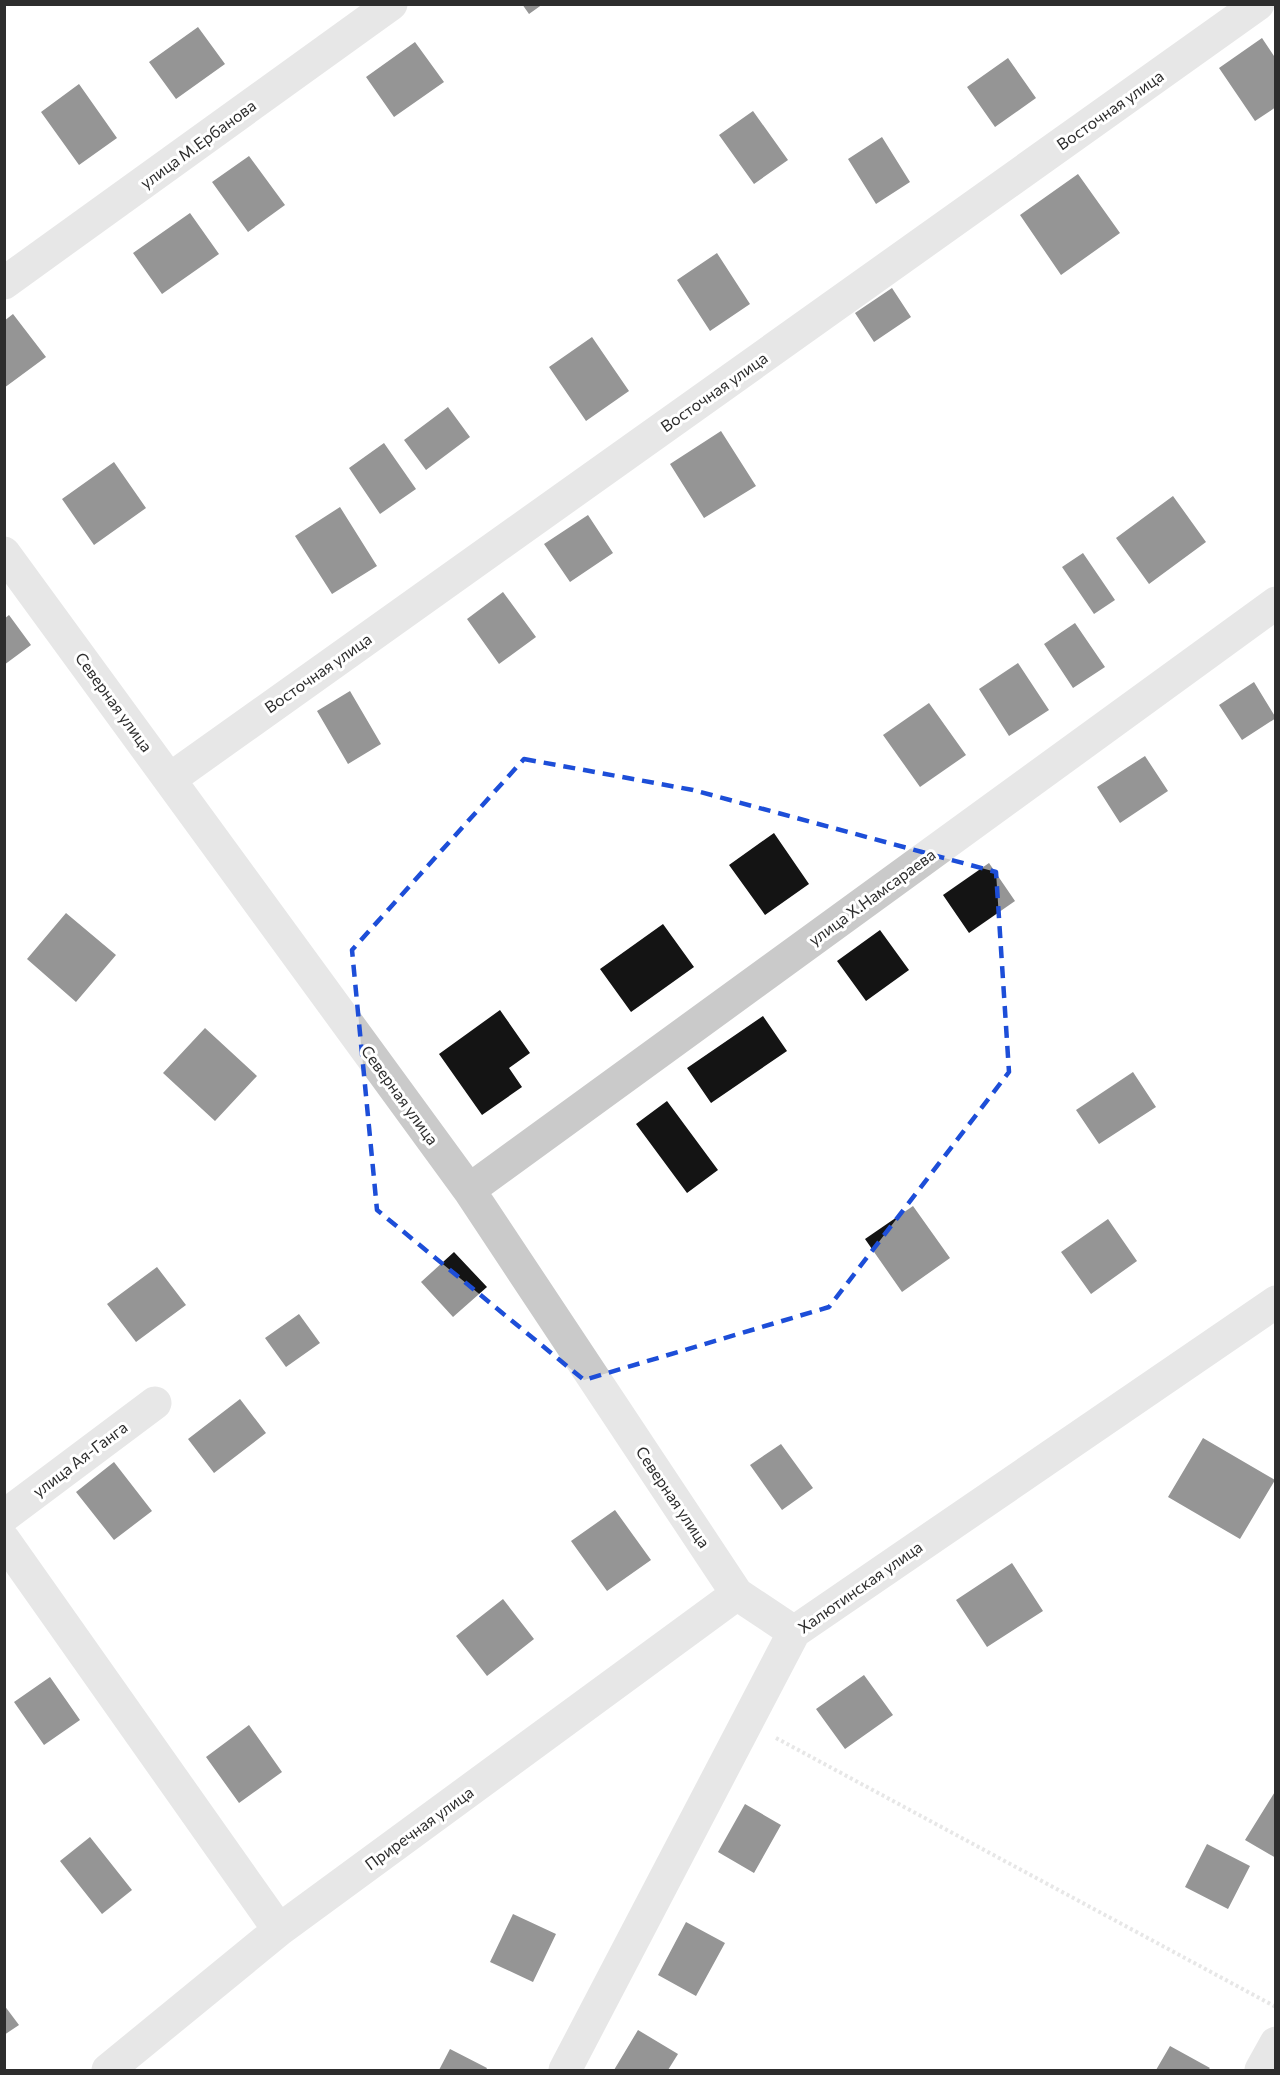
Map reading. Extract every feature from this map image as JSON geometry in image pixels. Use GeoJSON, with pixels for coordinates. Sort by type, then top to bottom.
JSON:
{"type":"FeatureCollection","features":[{"type":"Feature","properties":{"kind":"street","name":"улица М.Ербанова"},"geometry":{"type":"LineString","coordinates":[[4,283],[392,4]]}},
{"type":"Feature","properties":{"kind":"street","name":"Восточная улица"},"geometry":{"type":"LineString","coordinates":[[170,778],[1258,4]]}},
{"type":"Feature","properties":{"kind":"street","name":"Северная улица"},"geometry":{"type":"LineString","coordinates":[[4,553],[469,1190],[737,1594],[794,1632]]}},
{"type":"Feature","properties":{"kind":"street","name":"улица Х.Намсараева"},"geometry":{"type":"LineString","coordinates":[[469,1190],[1275,603]]}},
{"type":"Feature","properties":{"kind":"street","name":"Халютинская улица"},"geometry":{"type":"LineString","coordinates":[[565,2070],[794,1632],[1275,1302]]}},
{"type":"Feature","properties":{"kind":"street","name":"улица Ая-Ганга"},"geometry":{"type":"LineString","coordinates":[[4,1516],[155,1403]]}},
{"type":"Feature","properties":{"kind":"street"},"geometry":{"type":"LineString","coordinates":[[4,1540],[279,1930]]}},
{"type":"Feature","properties":{"kind":"street","name":"Приречная улица"},"geometry":{"type":"LineString","coordinates":[[108,2070],[279,1930],[737,1594]]}},
{"type":"Feature","properties":{"kind":"street"},"geometry":{"type":"LineString","coordinates":[[1261,2070],[1275,2043]]}},
{"type":"Feature","properties":{"kind":"path"},"geometry":{"type":"LineString","coordinates":[[747,1722],[1275,2007]]}},
{"type":"Feature","properties":{"kind":"highlighted area"},"geometry":{"type":"Polygon","coordinates":[[[524,759],[693,790],[996,872],[1009,1072],[829,1307],[584,1380],[377,1210],[352,950],[524,759]]]}},
{"type":"Feature","properties":{"kind":"building"},"geometry":{"type":"Polygon","coordinates":[[[522,4],[543,4],[529,14],[522,4]]]}},
{"type":"Feature","properties":{"kind":"building"},"geometry":{"type":"Polygon","coordinates":[[[198,27],[225,64],[176,99],[149,62],[198,27]]]}},
{"type":"Feature","properties":{"kind":"building"},"geometry":{"type":"Polygon","coordinates":[[[1262,38],[1276,59],[1276,107],[1255,121],[1219,68],[1262,38]]]}},
{"type":"Feature","properties":{"kind":"building"},"geometry":{"type":"Polygon","coordinates":[[[415,42],[444,82],[394,117],[366,77],[415,42]]]}},
{"type":"Feature","properties":{"kind":"building"},"geometry":{"type":"Polygon","coordinates":[[[1008,58],[1036,98],[995,127],[967,87],[1008,58]]]}},
{"type":"Feature","properties":{"kind":"building"},"geometry":{"type":"Polygon","coordinates":[[[79,84],[117,138],[79,165],[41,112],[79,84]]]}},
{"type":"Feature","properties":{"kind":"building"},"geometry":{"type":"Polygon","coordinates":[[[753,111],[788,160],[754,184],[719,135],[753,111]]]}},
{"type":"Feature","properties":{"kind":"building"},"geometry":{"type":"Polygon","coordinates":[[[882,137],[910,182],[876,204],[848,159],[882,137]]]}},
{"type":"Feature","properties":{"kind":"building"},"geometry":{"type":"Polygon","coordinates":[[[249,156],[285,205],[248,232],[212,182],[249,156]]]}},
{"type":"Feature","properties":{"kind":"building"},"geometry":{"type":"Polygon","coordinates":[[[1078,174],[1120,233],[1061,275],[1020,215],[1078,174]]]}},
{"type":"Feature","properties":{"kind":"building"},"geometry":{"type":"Polygon","coordinates":[[[190,213],[219,254],[162,294],[133,253],[190,213]]]}},
{"type":"Feature","properties":{"kind":"building"},"geometry":{"type":"Polygon","coordinates":[[[717,253],[750,304],[710,331],[677,280],[717,253]]]}},
{"type":"Feature","properties":{"kind":"building"},"geometry":{"type":"Polygon","coordinates":[[[892,288],[911,317],[874,342],[855,313],[892,288]]]}},
{"type":"Feature","properties":{"kind":"building"},"geometry":{"type":"Polygon","coordinates":[[[13,314],[46,357],[4,388],[4,321],[13,314]]]}},
{"type":"Feature","properties":{"kind":"building"},"geometry":{"type":"Polygon","coordinates":[[[592,337],[629,391],[586,421],[549,367],[592,337]]]}},
{"type":"Feature","properties":{"kind":"building"},"geometry":{"type":"Polygon","coordinates":[[[448,407],[470,437],[426,470],[404,440],[448,407]]]}},
{"type":"Feature","properties":{"kind":"building"},"geometry":{"type":"Polygon","coordinates":[[[721,431],[756,486],[704,518],[670,464],[721,431]]]}},
{"type":"Feature","properties":{"kind":"building"},"geometry":{"type":"Polygon","coordinates":[[[384,443],[416,489],[380,514],[349,468],[384,443]]]}},
{"type":"Feature","properties":{"kind":"building"},"geometry":{"type":"Polygon","coordinates":[[[114,462],[146,508],[94,545],[62,499],[114,462]]]}},
{"type":"Feature","properties":{"kind":"building"},"geometry":{"type":"Polygon","coordinates":[[[1173,496],[1206,542],[1149,584],[1116,538],[1173,496]]]}},
{"type":"Feature","properties":{"kind":"building"},"geometry":{"type":"Polygon","coordinates":[[[340,507],[377,566],[332,594],[295,536],[340,507]]]}},
{"type":"Feature","properties":{"kind":"building"},"geometry":{"type":"Polygon","coordinates":[[[588,515],[613,553],[570,582],[544,544],[588,515]]]}},
{"type":"Feature","properties":{"kind":"building"},"geometry":{"type":"Polygon","coordinates":[[[1083,553],[1115,600],[1094,614],[1062,567],[1083,553]]]}},
{"type":"Feature","properties":{"kind":"building"},"geometry":{"type":"Polygon","coordinates":[[[503,592],[536,637],[499,664],[467,619],[503,592]]]}},
{"type":"Feature","properties":{"kind":"building"},"geometry":{"type":"Polygon","coordinates":[[[9,615],[31,645],[4,665],[4,619],[9,615]]]}},
{"type":"Feature","properties":{"kind":"building"},"geometry":{"type":"Polygon","coordinates":[[[1075,623],[1105,667],[1073,688],[1044,644],[1075,623]]]}},
{"type":"Feature","properties":{"kind":"building"},"geometry":{"type":"Polygon","coordinates":[[[1018,663],[1049,710],[1009,736],[979,689],[1018,663]]]}},
{"type":"Feature","properties":{"kind":"building"},"geometry":{"type":"Polygon","coordinates":[[[1254,682],[1276,718],[1242,740],[1219,705],[1254,682]]]}},
{"type":"Feature","properties":{"kind":"building"},"geometry":{"type":"Polygon","coordinates":[[[350,691],[381,744],[348,764],[317,711],[350,691]]]}},
{"type":"Feature","properties":{"kind":"building"},"geometry":{"type":"Polygon","coordinates":[[[929,703],[966,755],[920,787],[883,735],[929,703]]]}},
{"type":"Feature","properties":{"kind":"building"},"geometry":{"type":"Polygon","coordinates":[[[1145,756],[1168,791],[1120,823],[1097,787],[1145,756]]]}},
{"type":"Feature","properties":{"kind":"building"},"geometry":{"type":"Polygon","coordinates":[[[774,833],[809,884],[765,915],[729,865],[774,833]]]}},
{"type":"Feature","properties":{"kind":"building"},"geometry":{"type":"Polygon","coordinates":[[[989,863],[1015,901],[969,933],[943,895],[989,863]]]}},
{"type":"Feature","properties":{"kind":"building"},"geometry":{"type":"Polygon","coordinates":[[[66,913],[116,955],[76,1002],[27,959],[66,913]]]}},
{"type":"Feature","properties":{"kind":"building"},"geometry":{"type":"Polygon","coordinates":[[[663,924],[694,967],[631,1012],[600,969],[663,924]]]}},
{"type":"Feature","properties":{"kind":"building"},"geometry":{"type":"Polygon","coordinates":[[[880,930],[909,970],[866,1001],[837,961],[880,930]]]}},
{"type":"Feature","properties":{"kind":"building"},"geometry":{"type":"Polygon","coordinates":[[[500,1010],[530,1053],[509,1068],[522,1087],[482,1115],[439,1054],[500,1010]]]}},
{"type":"Feature","properties":{"kind":"building"},"geometry":{"type":"Polygon","coordinates":[[[763,1016],[787,1051],[711,1103],[687,1068],[763,1016]]]}},
{"type":"Feature","properties":{"kind":"building"},"geometry":{"type":"Polygon","coordinates":[[[205,1028],[257,1076],[215,1121],[163,1073],[205,1028]]]}},
{"type":"Feature","properties":{"kind":"building"},"geometry":{"type":"Polygon","coordinates":[[[1133,1072],[1156,1107],[1099,1144],[1076,1110],[1133,1072]]]}},
{"type":"Feature","properties":{"kind":"building"},"geometry":{"type":"Polygon","coordinates":[[[667,1101],[718,1170],[687,1193],[636,1124],[667,1101]]]}},
{"type":"Feature","properties":{"kind":"building"},"geometry":{"type":"Polygon","coordinates":[[[913,1206],[950,1258],[902,1292],[865,1239],[913,1206]]]}},
{"type":"Feature","properties":{"kind":"building"},"geometry":{"type":"Polygon","coordinates":[[[1108,1219],[1137,1261],[1091,1294],[1061,1252],[1108,1219]]]}},
{"type":"Feature","properties":{"kind":"building"},"geometry":{"type":"Polygon","coordinates":[[[454,1252],[487,1287],[453,1317],[421,1282],[454,1252]]]}},
{"type":"Feature","properties":{"kind":"building"},"geometry":{"type":"Polygon","coordinates":[[[157,1267],[186,1305],[136,1342],[107,1304],[157,1267]]]}},
{"type":"Feature","properties":{"kind":"building"},"geometry":{"type":"Polygon","coordinates":[[[299,1314],[320,1343],[286,1367],[265,1338],[299,1314]]]}},
{"type":"Feature","properties":{"kind":"building"},"geometry":{"type":"Polygon","coordinates":[[[240,1399],[266,1433],[214,1473],[188,1439],[240,1399]]]}},
{"type":"Feature","properties":{"kind":"building"},"geometry":{"type":"Polygon","coordinates":[[[1203,1438],[1275,1480],[1240,1539],[1168,1497],[1203,1438]]]}},
{"type":"Feature","properties":{"kind":"building"},"geometry":{"type":"Polygon","coordinates":[[[781,1444],[813,1488],[782,1510],[750,1465],[781,1444]]]}},
{"type":"Feature","properties":{"kind":"building"},"geometry":{"type":"Polygon","coordinates":[[[114,1462],[152,1511],[114,1540],[76,1492],[114,1462]]]}},
{"type":"Feature","properties":{"kind":"building"},"geometry":{"type":"Polygon","coordinates":[[[615,1510],[651,1560],[607,1591],[571,1541],[615,1510]]]}},
{"type":"Feature","properties":{"kind":"building"},"geometry":{"type":"Polygon","coordinates":[[[1012,1563],[1043,1611],[987,1647],[956,1600],[1012,1563]]]}},
{"type":"Feature","properties":{"kind":"building"},"geometry":{"type":"Polygon","coordinates":[[[503,1599],[534,1639],[487,1676],[456,1636],[503,1599]]]}},
{"type":"Feature","properties":{"kind":"building"},"geometry":{"type":"Polygon","coordinates":[[[864,1675],[893,1715],[845,1749],[816,1709],[864,1675]]]}},
{"type":"Feature","properties":{"kind":"building"},"geometry":{"type":"Polygon","coordinates":[[[50,1677],[80,1720],[44,1745],[14,1702],[50,1677]]]}},
{"type":"Feature","properties":{"kind":"building"},"geometry":{"type":"Polygon","coordinates":[[[249,1725],[282,1772],[239,1803],[206,1757],[249,1725]]]}},
{"type":"Feature","properties":{"kind":"building"},"geometry":{"type":"Polygon","coordinates":[[[1276,1790],[1276,1858],[1245,1840],[1276,1790]]]}},
{"type":"Feature","properties":{"kind":"building"},"geometry":{"type":"Polygon","coordinates":[[[745,1804],[781,1825],[754,1873],[718,1852],[745,1804]]]}},
{"type":"Feature","properties":{"kind":"building"},"geometry":{"type":"Polygon","coordinates":[[[90,1837],[132,1890],[102,1914],[60,1861],[90,1837]]]}},
{"type":"Feature","properties":{"kind":"building"},"geometry":{"type":"Polygon","coordinates":[[[1207,1844],[1250,1866],[1228,1909],[1185,1887],[1207,1844]]]}},
{"type":"Feature","properties":{"kind":"building"},"geometry":{"type":"Polygon","coordinates":[[[513,1914],[556,1934],[533,1982],[490,1962],[513,1914]]]}},
{"type":"Feature","properties":{"kind":"building"},"geometry":{"type":"Polygon","coordinates":[[[686,1922],[725,1943],[696,1996],[658,1975],[686,1922]]]}},
{"type":"Feature","properties":{"kind":"building"},"geometry":{"type":"Polygon","coordinates":[[[4,2005],[19,2025],[4,2035],[4,2005]]]}},
{"type":"Feature","properties":{"kind":"building"},"geometry":{"type":"Polygon","coordinates":[[[638,2030],[678,2054],[668,2070],[614,2070],[638,2030]]]}},
{"type":"Feature","properties":{"kind":"building"},"geometry":{"type":"Polygon","coordinates":[[[1170,2046],[1210,2068],[1208,2070],[1156,2070],[1170,2046]]]}},
{"type":"Feature","properties":{"kind":"building"},"geometry":{"type":"Polygon","coordinates":[[[450,2049],[487,2068],[486,2070],[439,2070],[450,2049]]]}}]}
